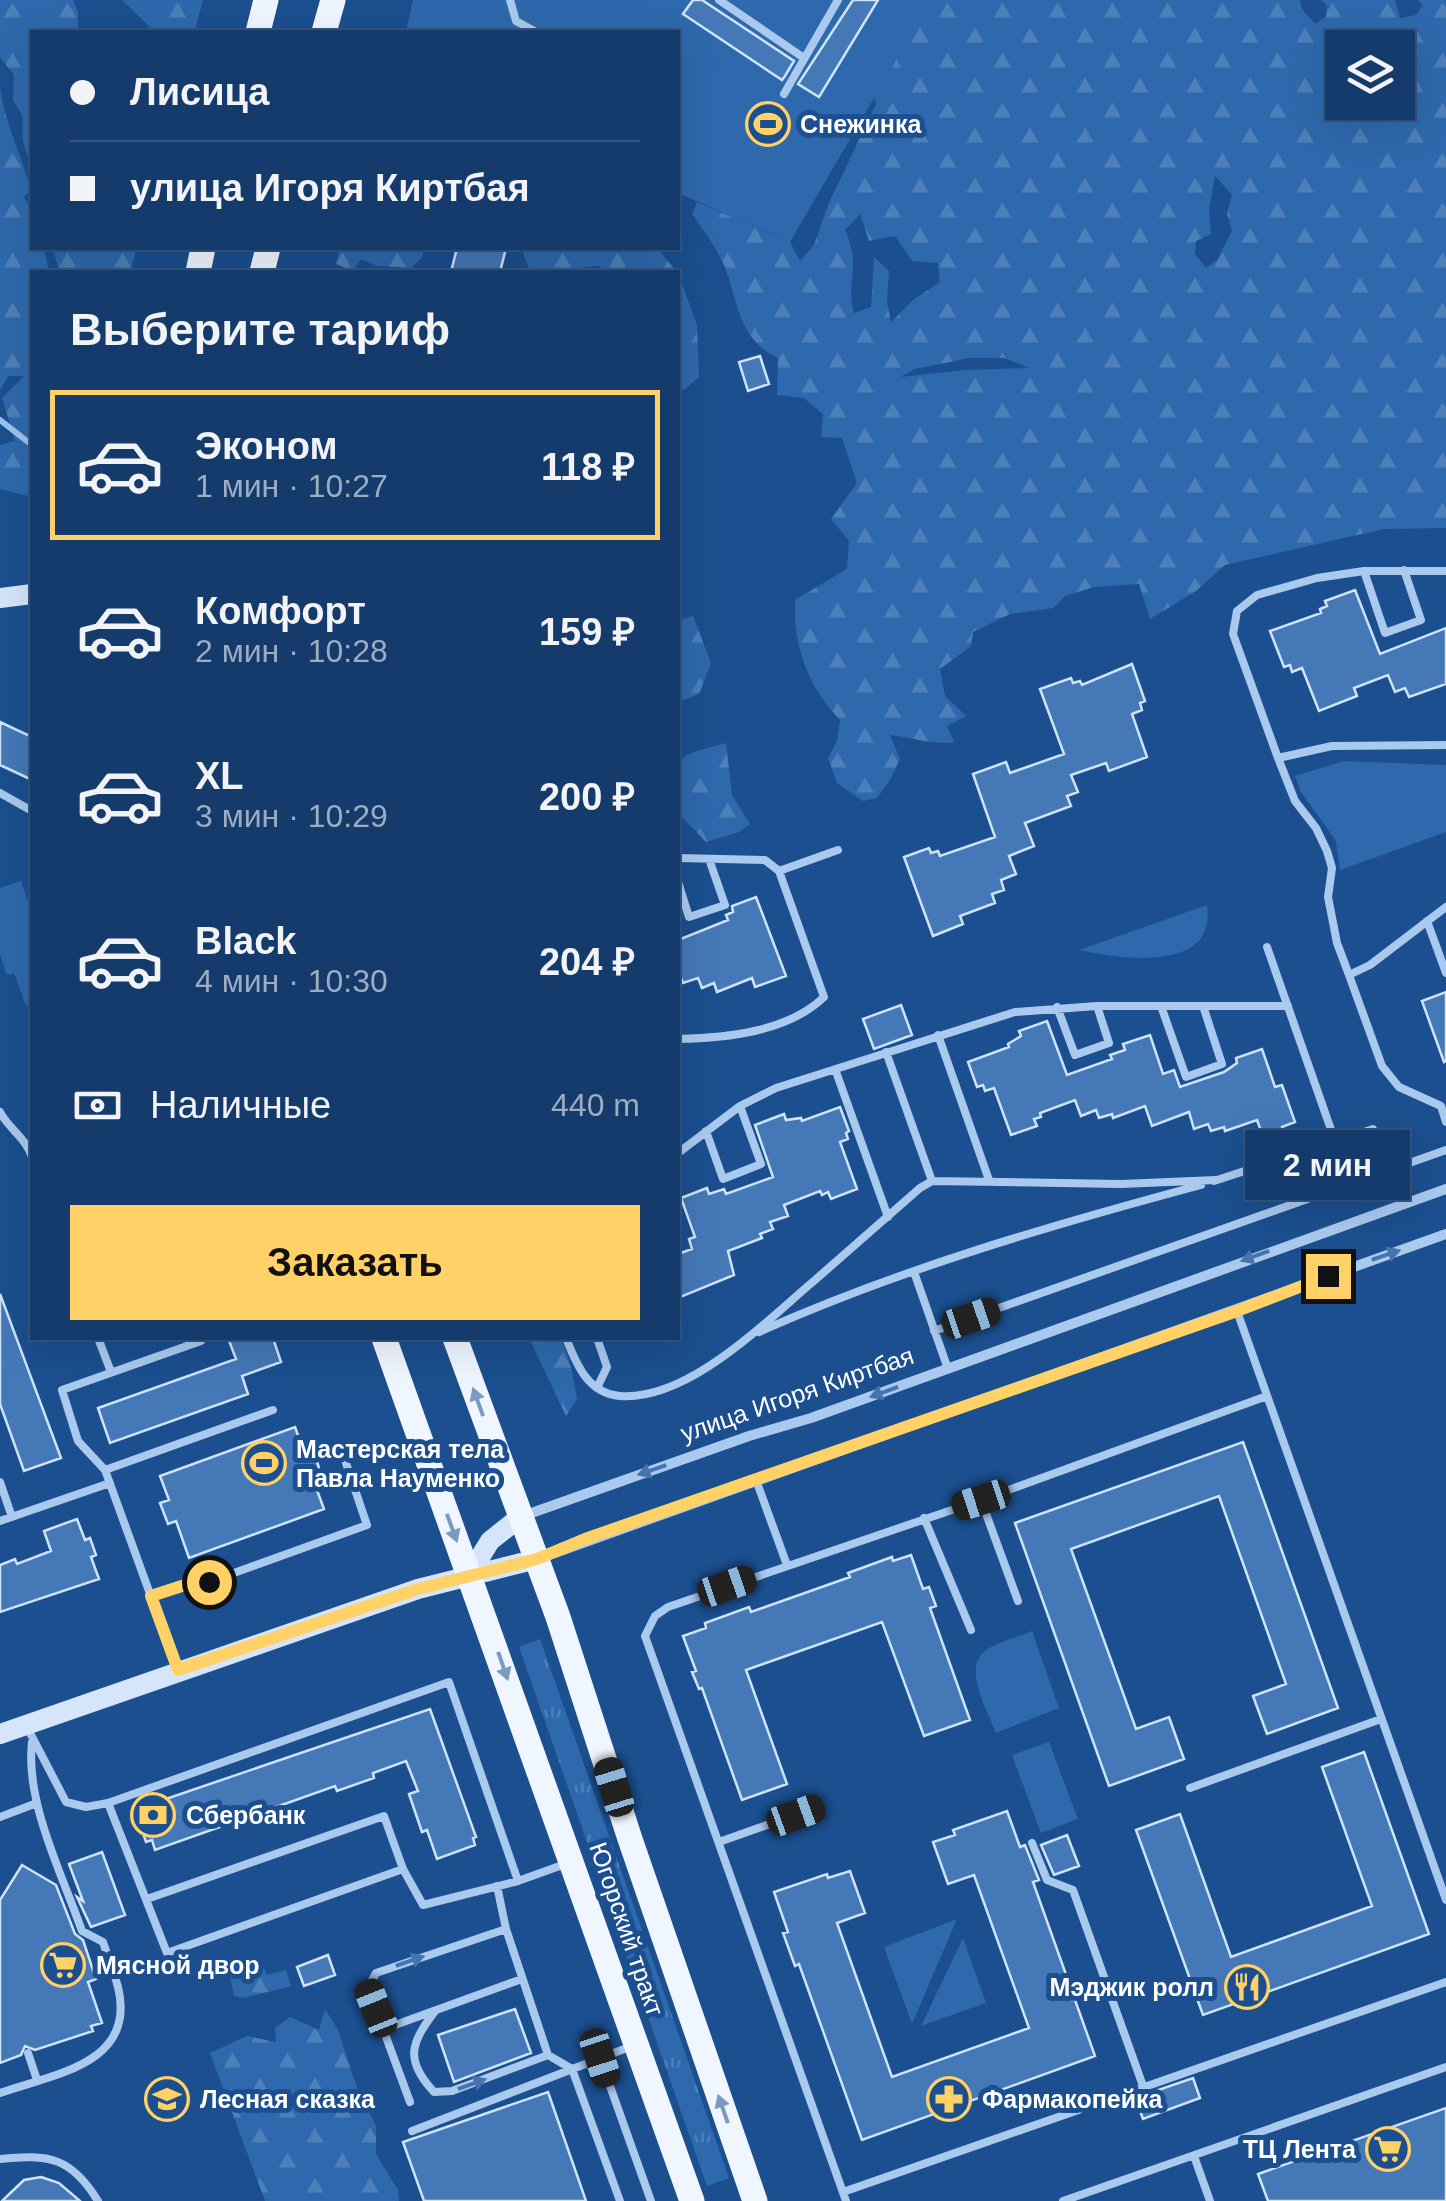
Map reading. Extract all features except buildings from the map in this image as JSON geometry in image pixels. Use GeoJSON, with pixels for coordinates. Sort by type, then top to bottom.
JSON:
{"type":"FeatureCollection","features":[{"type":"Feature","properties":{"kind":"main road"},"geometry":{"type":"LineString","coordinates":[[258,30],[266,0]]}},
{"type":"Feature","properties":{"kind":"main road"},"geometry":{"type":"LineString","coordinates":[[325,30],[333,0]]}},
{"type":"Feature","properties":{"kind":"main road"},"geometry":{"type":"LineString","coordinates":[[0,598],[30,594]]}},
{"type":"Feature","properties":{"kind":"main road","name":"Югорский тракт"},"geometry":{"type":"LineString","coordinates":[[385,1340],[692,2201]]}},
{"type":"Feature","properties":{"kind":"main road","name":"Югорский тракт"},"geometry":{"type":"LineString","coordinates":[[456,1340],[537,1559],[755,2201]]}},
{"type":"Feature","properties":{"kind":"main road","name":"улица Игоря Киртбая"},"geometry":{"type":"LineString","coordinates":[[468,1574],[490,1541],[520,1517]]}},
{"type":"Feature","properties":{"kind":"main road"},"geometry":{"type":"LineString","coordinates":[[0,1734],[29,1733],[178,1670],[468,1574],[503,1570],[537,1559]]}},
{"type":"Feature","properties":{"kind":"street","name":"улица Игоря Киртбая"},"geometry":{"type":"LineString","coordinates":[[520,1517],[948,1369],[1446,1189]]}},
{"type":"Feature","properties":{"kind":"street"},"geometry":{"type":"LineString","coordinates":[[537,1559],[1446,1234]]}},
{"type":"Feature","properties":{"kind":"lane"},"geometry":{"type":"LineString","coordinates":[[510,0],[516,22],[527,30]]}},
{"type":"Feature","properties":{"kind":"lane"},"geometry":{"type":"LineString","coordinates":[[719,0],[804,58]]}},
{"type":"Feature","properties":{"kind":"lane"},"geometry":{"type":"LineString","coordinates":[[784,94],[838,0]]}},
{"type":"Feature","properties":{"kind":"lane"},"geometry":{"type":"LineString","coordinates":[[1364,571],[1385,632],[1421,620],[1404,570]]}},
{"type":"Feature","properties":{"kind":"lane"},"geometry":{"type":"LineString","coordinates":[[1446,571],[1364,571],[1317,578],[1257,595],[1237,612],[1233,634],[1296,800],[1328,851],[1332,868],[1328,896],[1337,943],[1382,1066],[1400,1087],[1443,1104],[1446,1122]]}},
{"type":"Feature","properties":{"kind":"lane"},"geometry":{"type":"LineString","coordinates":[[1278,758],[1332,746],[1446,745]]}},
{"type":"Feature","properties":{"kind":"lane"},"geometry":{"type":"LineString","coordinates":[[0,793],[30,810]]}},
{"type":"Feature","properties":{"kind":"lane"},"geometry":{"type":"LineString","coordinates":[[779,870],[838,850]]}},
{"type":"Feature","properties":{"kind":"lane"},"geometry":{"type":"LineString","coordinates":[[680,858],[765,860],[779,870],[824,996],[811,1009],[779,1024],[712,1038],[680,1039]]}},
{"type":"Feature","properties":{"kind":"lane"},"geometry":{"type":"LineString","coordinates":[[680,888],[689,917],[725,905],[710,859]]}},
{"type":"Feature","properties":{"kind":"lane"},"geometry":{"type":"LineString","coordinates":[[1349,975],[1370,965],[1446,907]]}},
{"type":"Feature","properties":{"kind":"lane"},"geometry":{"type":"LineString","coordinates":[[1427,922],[1446,973]]}},
{"type":"Feature","properties":{"kind":"lane"},"geometry":{"type":"LineString","coordinates":[[1267,947],[1336,1141]]}},
{"type":"Feature","properties":{"kind":"lane"},"geometry":{"type":"LineString","coordinates":[[680,1151],[740,1106],[776,1088],[1015,1012],[1097,1006],[1288,1006]]}},
{"type":"Feature","properties":{"kind":"lane"},"geometry":{"type":"LineString","coordinates":[[1057,1007],[1075,1055],[1109,1043],[1097,1006]]}},
{"type":"Feature","properties":{"kind":"lane"},"geometry":{"type":"LineString","coordinates":[[1161,1006],[1186,1076],[1222,1064],[1202,1006]]}},
{"type":"Feature","properties":{"kind":"lane"},"geometry":{"type":"LineString","coordinates":[[938,1035],[990,1180]]}},
{"type":"Feature","properties":{"kind":"lane"},"geometry":{"type":"LineString","coordinates":[[886,1052],[932,1180]]}},
{"type":"Feature","properties":{"kind":"lane"},"geometry":{"type":"LineString","coordinates":[[835,1069],[888,1217]]}},
{"type":"Feature","properties":{"kind":"lane"},"geometry":{"type":"LineString","coordinates":[[706,1131],[723,1179],[760,1164],[740,1106]]}},
{"type":"Feature","properties":{"kind":"lane"},"geometry":{"type":"LineString","coordinates":[[0,1112],[7,1125],[30,1143]]}},
{"type":"Feature","properties":{"kind":"lane"},"geometry":{"type":"LineString","coordinates":[[750,1336],[914,1272],[1373,1128]]}},
{"type":"Feature","properties":{"kind":"lane"},"geometry":{"type":"LineString","coordinates":[[934,1331],[1446,1150]]}},
{"type":"Feature","properties":{"kind":"lane"},"geometry":{"type":"LineString","coordinates":[[567,1340],[581,1374],[597,1388],[619,1396],[671,1386],[750,1336],[932,1180],[1121,1184],[1216,1180]]}},
{"type":"Feature","properties":{"kind":"lane"},"geometry":{"type":"LineString","coordinates":[[1120,1206],[1124,1196],[1121,1184]]}},
{"type":"Feature","properties":{"kind":"lane"},"geometry":{"type":"LineString","coordinates":[[914,1272],[948,1369]]}},
{"type":"Feature","properties":{"kind":"lane"},"geometry":{"type":"LineString","coordinates":[[790,1300],[801,1313]]}},
{"type":"Feature","properties":{"kind":"lane"},"geometry":{"type":"LineString","coordinates":[[1237,1311],[1446,1900]]}},
{"type":"Feature","properties":{"kind":"lane"},"geometry":{"type":"LineString","coordinates":[[99,1340],[111,1372]]}},
{"type":"Feature","properties":{"kind":"lane"},"geometry":{"type":"LineString","coordinates":[[178,1670],[105,1470],[78,1440],[62,1390],[200,1340]]}},
{"type":"Feature","properties":{"kind":"lane"},"geometry":{"type":"LineString","coordinates":[[597,1388],[607,1367],[599,1340]]}},
{"type":"Feature","properties":{"kind":"lane"},"geometry":{"type":"LineString","coordinates":[[1267,1396],[981,1500],[668,1606],[655,1616],[645,1636],[845,2196],[1143,2086],[1446,1982]]}},
{"type":"Feature","properties":{"kind":"lane"},"geometry":{"type":"LineString","coordinates":[[105,1470],[274,1410]]}},
{"type":"Feature","properties":{"kind":"lane"},"geometry":{"type":"LineString","coordinates":[[151,1596],[191,1583],[209,1582],[367,1525],[345,1460]]}},
{"type":"Feature","properties":{"kind":"lane"},"geometry":{"type":"LineString","coordinates":[[756,1480],[787,1565]]}},
{"type":"Feature","properties":{"kind":"lane"},"geometry":{"type":"LineString","coordinates":[[0,1482],[12,1517]]}},
{"type":"Feature","properties":{"kind":"lane"},"geometry":{"type":"LineString","coordinates":[[0,1521],[110,1483]]}},
{"type":"Feature","properties":{"kind":"lane"},"geometry":{"type":"LineString","coordinates":[[981,1500],[1018,1601]]}},
{"type":"Feature","properties":{"kind":"lane"},"geometry":{"type":"LineString","coordinates":[[924,1518],[971,1630]]}},
{"type":"Feature","properties":{"kind":"lane"},"geometry":{"type":"LineString","coordinates":[[29,1733],[66,1802],[86,1807],[108,1803],[449,1682],[518,1881]]}},
{"type":"Feature","properties":{"kind":"lane"},"geometry":{"type":"LineString","coordinates":[[1190,1788],[1380,1719]]}},
{"type":"Feature","properties":{"kind":"lane"},"geometry":{"type":"LineString","coordinates":[[0,2093],[96,2058],[112,2042],[121,2022],[119,1990],[103,1942],[82,1931],[38,1803],[29,1768],[29,1733]]}},
{"type":"Feature","properties":{"kind":"lane"},"geometry":{"type":"LineString","coordinates":[[0,1817],[38,1803]]}},
{"type":"Feature","properties":{"kind":"lane"},"geometry":{"type":"LineString","coordinates":[[108,1803],[168,1953],[402,1869]]}},
{"type":"Feature","properties":{"kind":"lane"},"geometry":{"type":"LineString","coordinates":[[718,1842],[818,1807]]}},
{"type":"Feature","properties":{"kind":"lane"},"geometry":{"type":"LineString","coordinates":[[147,1899],[384,1816],[402,1869],[423,1904],[518,1881],[573,1862]]}},
{"type":"Feature","properties":{"kind":"lane"},"geometry":{"type":"LineString","coordinates":[[1032,1843],[1047,1880],[1074,1890],[1143,2086]]}},
{"type":"Feature","properties":{"kind":"lane"},"geometry":{"type":"LineString","coordinates":[[497,1886],[506,1928],[548,2055],[572,2069],[620,2201]]}},
{"type":"Feature","properties":{"kind":"lane"},"geometry":{"type":"LineString","coordinates":[[410,2102],[368,1988],[376,1972],[506,1928]]}},
{"type":"Feature","properties":{"kind":"lane"},"geometry":{"type":"LineString","coordinates":[[384,2029],[522,1979]]}},
{"type":"Feature","properties":{"kind":"lane"},"geometry":{"type":"LineString","coordinates":[[435,2011],[417,2036],[413,2049],[422,2078],[434,2092],[452,2091],[548,2055]]}},
{"type":"Feature","properties":{"kind":"lane"},"geometry":{"type":"LineString","coordinates":[[412,2131],[635,2045]]}},
{"type":"Feature","properties":{"kind":"lane"},"geometry":{"type":"LineString","coordinates":[[28,2053],[38,2080]]}},
{"type":"Feature","properties":{"kind":"lane"},"geometry":{"type":"LineString","coordinates":[[600,2058],[651,2201]]}},
{"type":"Feature","properties":{"kind":"lane"},"geometry":{"type":"LineString","coordinates":[[1064,2201],[1446,2068]]}},
{"type":"Feature","properties":{"kind":"lane"},"geometry":{"type":"LineString","coordinates":[[0,2159],[40,2156],[68,2164],[98,2201]]}},
{"type":"Feature","properties":{"kind":"lane"},"geometry":{"type":"LineString","coordinates":[[1194,2156],[1210,2201]]}},
{"type":"Feature","properties":{"kind":"green space"},"geometry":{"type":"Polygon","coordinates":[[[0,0],[73,0],[78,30],[30,30],[30,164],[23,141],[22,115],[13,100],[14,75],[0,57],[0,0]]]}},
{"type":"Feature","properties":{"kind":"green space"},"geometry":{"type":"Polygon","coordinates":[[[122,0],[203,0],[195,30],[153,30],[122,0]]]}},
{"type":"Feature","properties":{"kind":"green space","name":"Снежинка"},"geometry":{"type":"Polygon","coordinates":[[[413,0],[931,0],[790,242],[680,194],[680,30],[406,30],[413,0]]]}},
{"type":"Feature","properties":{"kind":"green space"},"geometry":{"type":"Polygon","coordinates":[[[878,0],[1300,0],[1302,9],[1315,24],[1326,17],[1327,5],[1321,0],[1395,0],[1400,18],[1416,15],[1423,5],[1418,0],[1446,0],[1446,528],[1384,529],[1225,565],[1196,591],[1150,619],[1139,584],[1094,587],[1065,596],[1053,608],[1010,614],[973,632],[971,646],[940,669],[945,696],[966,716],[947,726],[954,742],[890,735],[900,759],[877,798],[863,801],[837,783],[828,758],[837,741],[840,720],[819,693],[805,664],[797,633],[795,600],[847,569],[849,541],[831,519],[857,483],[842,438],[821,437],[823,414],[804,398],[777,395],[778,358],[748,331],[722,260],[692,214],[697,202],[790,242],[800,261],[814,245],[828,205],[876,104],[875,97],[870,104],[878,0]],[[1215,176],[1209,210],[1211,234],[1196,241],[1195,254],[1206,268],[1217,260],[1232,231],[1227,213],[1232,195],[1215,176]],[[860,214],[845,230],[852,254],[854,313],[871,307],[874,257],[889,271],[887,302],[891,322],[913,300],[940,282],[938,263],[912,261],[895,236],[869,241],[860,214]],[[969,358],[915,369],[900,377],[1029,368],[1004,358],[969,358]]]}},
{"type":"Feature","properties":{"kind":"green space"},"geometry":{"type":"Polygon","coordinates":[[[0,87],[30,187],[24,197],[30,208],[30,250],[44,250],[49,270],[30,270],[30,496],[0,489],[0,445],[15,441],[2,398],[24,376],[8,376],[0,390],[0,87]]]}},
{"type":"Feature","properties":{"kind":"green space"},"geometry":{"type":"Polygon","coordinates":[[[54,250],[136,250],[131,270],[58,270],[54,250]]]}},
{"type":"Feature","properties":{"kind":"green space"},"geometry":{"type":"Polygon","coordinates":[[[340,250],[424,250],[422,258],[411,268],[377,266],[361,259],[353,270],[336,264],[340,250]]]}},
{"type":"Feature","properties":{"kind":"green space"},"geometry":{"type":"Polygon","coordinates":[[[522,250],[659,250],[675,270],[604,270],[599,266],[530,270],[522,250]]]}},
{"type":"Feature","properties":{"kind":"green space"},"geometry":{"type":"Polygon","coordinates":[[[680,278],[697,325],[699,377],[684,390],[680,388],[680,278]]]}},
{"type":"Feature","properties":{"kind":"green space"},"geometry":{"type":"Polygon","coordinates":[[[693,616],[711,663],[699,694],[680,701],[680,620],[693,616]]]}},
{"type":"Feature","properties":{"kind":"green space"},"geometry":{"type":"Polygon","coordinates":[[[726,743],[732,795],[750,824],[739,832],[706,842],[680,815],[680,762],[694,752],[726,743]]]}},
{"type":"Feature","properties":{"kind":"green space"},"geometry":{"type":"Polygon","coordinates":[[[1344,761],[1446,765],[1446,832],[1340,870],[1336,841],[1301,792],[1295,776],[1344,761]]]}},
{"type":"Feature","properties":{"kind":"green space"},"geometry":{"type":"Polygon","coordinates":[[[21,881],[30,907],[30,1004],[26,1006],[14,973],[7,975],[0,954],[0,888],[21,881]]]}},
{"type":"Feature","properties":{"kind":"green space"},"geometry":{"type":"Polygon","coordinates":[[[1207,905],[1206,927],[1197,942],[1182,952],[1140,958],[1079,950],[1207,905]]]}},
{"type":"Feature","properties":{"kind":"green space"},"geometry":{"type":"Polygon","coordinates":[[[530,1340],[562,1340],[577,1399],[566,1416],[530,1340]]]}},
{"type":"Feature","properties":{"kind":"green space"},"geometry":{"type":"Polygon","coordinates":[[[1032,1631],[1059,1708],[996,1733],[976,1678],[979,1658],[991,1647],[1032,1631]]]}},
{"type":"Feature","properties":{"kind":"green space"},"geometry":{"type":"Polygon","coordinates":[[[540,1639],[729,2178],[707,2186],[519,1647],[540,1639]]]}},
{"type":"Feature","properties":{"kind":"green space"},"geometry":{"type":"Polygon","coordinates":[[[1049,1742],[1078,1819],[1041,1833],[1012,1755],[1049,1742]]]}},
{"type":"Feature","properties":{"kind":"green space"},"geometry":{"type":"Polygon","coordinates":[[[957,1919],[912,2024],[884,1947],[957,1919]]]}},
{"type":"Feature","properties":{"kind":"green space"},"geometry":{"type":"Polygon","coordinates":[[[963,1938],[986,2003],[921,2026],[963,1938]]]}},
{"type":"Feature","properties":{"kind":"green space"},"geometry":{"type":"Polygon","coordinates":[[[258,1955],[267,1975],[286,1970],[291,1986],[244,1998],[234,1996],[229,1970],[258,1955]]]}},
{"type":"Feature","properties":{"kind":"green space"},"geometry":{"type":"Polygon","coordinates":[[[325,2009],[338,2030],[356,2085],[376,2126],[376,2154],[398,2190],[399,2201],[265,2201],[210,2053],[247,2036],[276,2042],[275,2028],[290,2017],[319,2030],[325,2009]]]}},
{"type":"Feature","properties":{"kind":"waterway"},"geometry":{"type":"LineString","coordinates":[[0,420],[30,443]]}},
{"type":"Feature","properties":{"kind":"place","name":"Снежинка"},"geometry":{"type":"Point","coordinates":[768,124]}},
{"type":"Feature","properties":{"kind":"place","name":"Мастерская тела Павла Науменко"},"geometry":{"type":"Point","coordinates":[264,1463]}},
{"type":"Feature","properties":{"kind":"place","name":"Сбербанк"},"geometry":{"type":"Point","coordinates":[153,1815]}},
{"type":"Feature","properties":{"kind":"place","name":"Мясной двор"},"geometry":{"type":"Point","coordinates":[63,1965]}},
{"type":"Feature","properties":{"kind":"place","name":"Мэджик ролл"},"geometry":{"type":"Point","coordinates":[1247,1987]}},
{"type":"Feature","properties":{"kind":"place","name":"Лесная сказка"},"geometry":{"type":"Point","coordinates":[167,2099]}},
{"type":"Feature","properties":{"kind":"place","name":"Фармакопейка"},"geometry":{"type":"Point","coordinates":[949,2099]}},
{"type":"Feature","properties":{"kind":"place","name":"ТЦ Лента"},"geometry":{"type":"Point","coordinates":[1388,2149]}},
{"type":"Feature","properties":{"kind":"route"},"geometry":{"type":"LineString","coordinates":[[209,1582],[191,1583],[151,1596],[178,1670],[418,1589],[537,1559],[1328,1276]]}}]}
